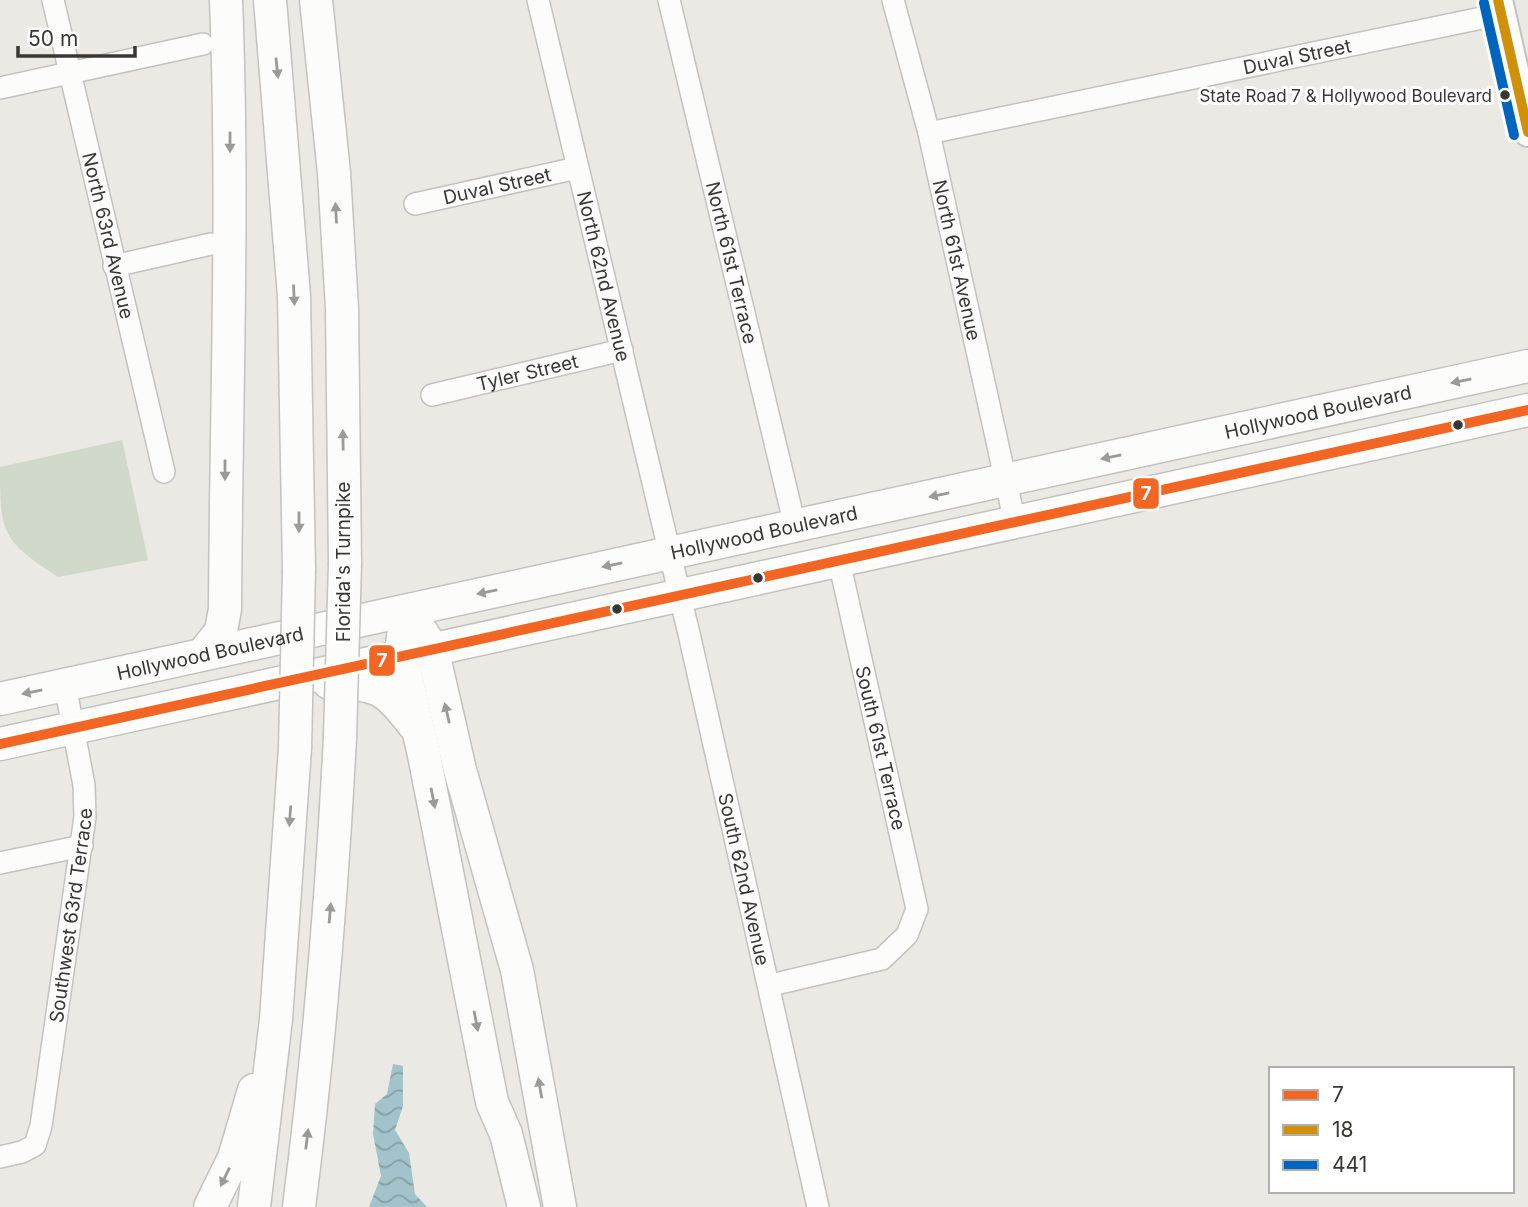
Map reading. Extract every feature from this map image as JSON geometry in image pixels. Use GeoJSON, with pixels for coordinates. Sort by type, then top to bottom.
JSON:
{"type":"FeatureCollection","features":[{"type":"Feature","properties":{"kind":"highway"},"geometry":{"type":"LineString","coordinates":[[204,654],[221,631],[225,610],[230,266],[230,92],[226,0]]}},
{"type":"Feature","properties":{"kind":"highway"},"geometry":{"type":"LineString","coordinates":[[254,1207],[276,1018],[295,748],[299,570],[294,296],[270,0]]}},
{"type":"Feature","properties":{"kind":"highway","name":"Florida's Turnpike"},"geometry":{"type":"LineString","coordinates":[[299,1207],[316,1071],[331,903],[340,737],[345,563],[342,309],[334,173],[316,0]]}},
{"type":"Feature","properties":{"kind":"highway","name":"Hollywood Boulevard"},"geometry":{"type":"LineString","coordinates":[[0,699],[1528,366]]}},
{"type":"Feature","properties":{"kind":"highway"},"geometry":{"type":"LineString","coordinates":[[0,744],[1528,410]]}},
{"type":"Feature","properties":{"kind":"highway"},"geometry":{"type":"LineString","coordinates":[[407,610],[432,648],[460,769],[517,970],[560,1207]]}},
{"type":"Feature","properties":{"kind":"highway"},"geometry":{"type":"LineString","coordinates":[[407,610],[401,655],[419,731],[492,1102],[506,1134],[524,1207]]}},
{"type":"Feature","properties":{"kind":"highway"},"geometry":{"type":"LineString","coordinates":[[278,683],[367,684],[388,694],[419,731]]}},
{"type":"Feature","properties":{"kind":"highway"},"geometry":{"type":"LineString","coordinates":[[211,1207],[234,1158],[276,1018]]}},
{"type":"Feature","properties":{"kind":"highway"},"geometry":{"type":"LineString","coordinates":[[492,1102],[490,1138],[502,1207]]}},
{"type":"Feature","properties":{"kind":"main road"},"geometry":{"type":"LineString","coordinates":[[1499,7],[1528,132]]}},
{"type":"Feature","properties":{"kind":"street","name":"North 63rd Avenue"},"geometry":{"type":"LineString","coordinates":[[52,0],[164,472]]}},
{"type":"Feature","properties":{"kind":"street","name":"North 62nd Avenue"},"geometry":{"type":"LineString","coordinates":[[538,0],[670,553]]}},
{"type":"Feature","properties":{"kind":"street","name":"North 61st Terrace"},"geometry":{"type":"LineString","coordinates":[[669,0],[795,526]]}},
{"type":"Feature","properties":{"kind":"street","name":"North 61st Avenue"},"geometry":{"type":"LineString","coordinates":[[893,0],[929,133],[1015,523]]}},
{"type":"Feature","properties":{"kind":"street","name":"Duval Street"},"geometry":{"type":"LineString","coordinates":[[929,133],[1499,7]]}},
{"type":"Feature","properties":{"kind":"street"},"geometry":{"type":"LineString","coordinates":[[0,88],[203,44]]}},
{"type":"Feature","properties":{"kind":"street","name":"Duval Street"},"geometry":{"type":"LineString","coordinates":[[415,204],[577,168]]}},
{"type":"Feature","properties":{"kind":"street"},"geometry":{"type":"LineString","coordinates":[[114,266],[211,244]]}},
{"type":"Feature","properties":{"kind":"street","name":"Tyler Street"},"geometry":{"type":"LineString","coordinates":[[432,395],[622,350]]}},
{"type":"Feature","properties":{"kind":"street","name":"South 62nd Avenue"},"geometry":{"type":"LineString","coordinates":[[670,553],[771,985],[818,1207]]}},
{"type":"Feature","properties":{"kind":"street","name":"South 61st Terrace"},"geometry":{"type":"LineString","coordinates":[[771,985],[882,959],[907,935],[916,909],[839,561]]}},
{"type":"Feature","properties":{"kind":"street","name":"Southwest 63rd Terrace"},"geometry":{"type":"LineString","coordinates":[[0,1157],[22,1153],[36,1145],[82,846],[84,785],[65,685]]}},
{"type":"Feature","properties":{"kind":"street"},"geometry":{"type":"LineString","coordinates":[[0,863],[82,846]]}},
{"type":"Feature","properties":{"kind":"shaded area"},"geometry":{"type":"Polygon","coordinates":[[[122,440],[148,560],[58,577],[25,553],[8,533],[1,507],[0,467],[122,440]]]}},
{"type":"Feature","properties":{"kind":"water"},"geometry":{"type":"Polygon","coordinates":[[[393,1064],[403,1066],[403,1106],[395,1130],[409,1153],[415,1194],[427,1207],[369,1207],[381,1176],[373,1134],[375,1104],[387,1094],[393,1064]]]}},
{"type":"Feature","properties":{"kind":"transit line","name":"18"},"geometry":{"type":"LineString","coordinates":[[1498,0],[1528,132]]}},
{"type":"Feature","properties":{"kind":"transit line","name":"441"},"geometry":{"type":"LineString","coordinates":[[1484,3],[1514,135]]}},
{"type":"Feature","properties":{"kind":"transit line","name":"7"},"geometry":{"type":"LineString","coordinates":[[0,744],[1528,410]]}},
{"type":"Feature","properties":{"kind":"place","name":"State Road 7 & Hollywood Boulevard"},"geometry":{"type":"Point","coordinates":[1505,95]}}]}
